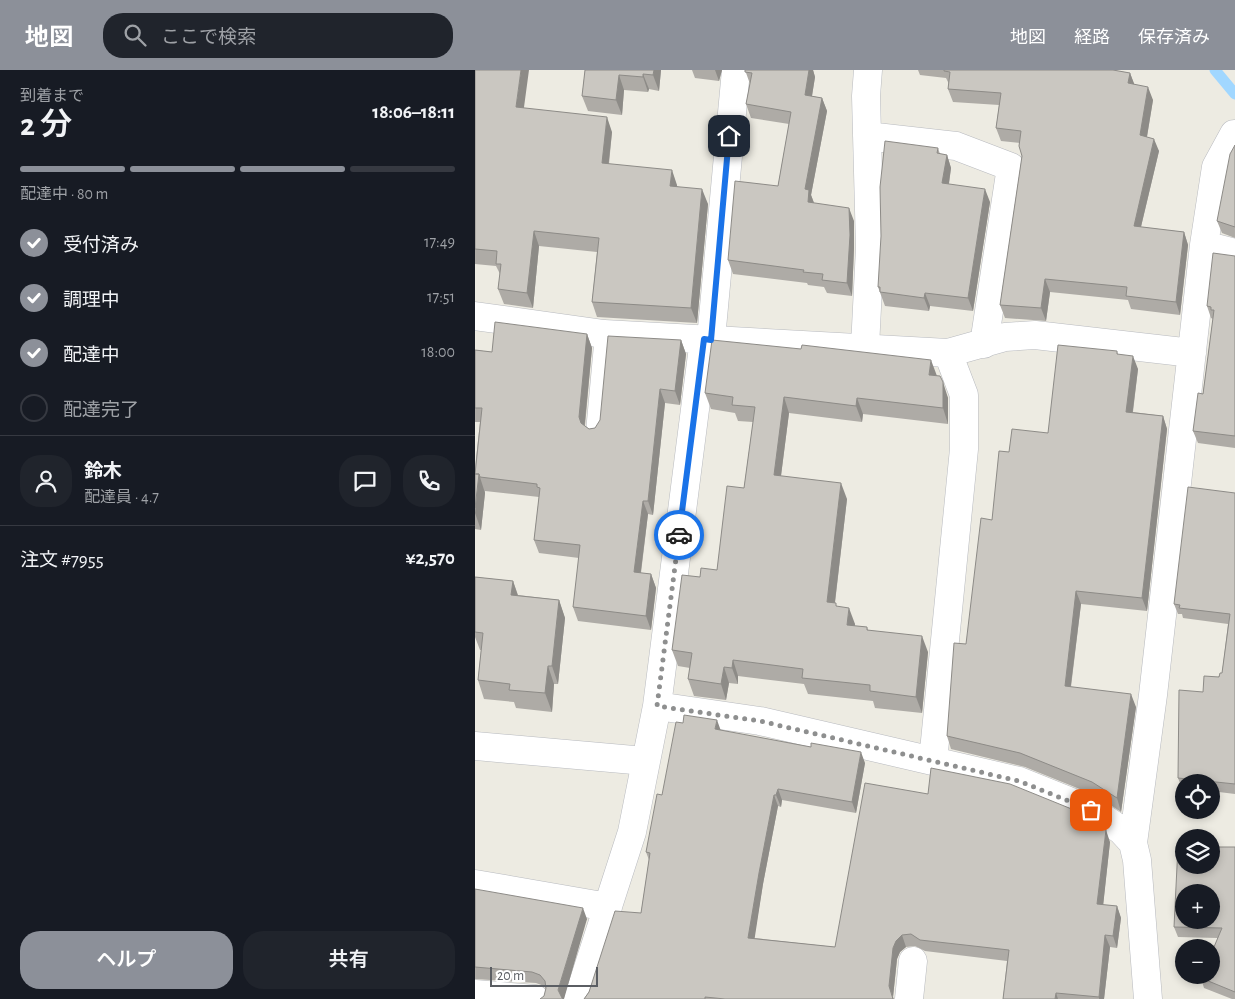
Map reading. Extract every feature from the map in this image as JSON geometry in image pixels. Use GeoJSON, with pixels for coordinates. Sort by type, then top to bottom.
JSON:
{"type":"FeatureCollection","features":[{"type":"Feature","properties":{"kind":"street"},"geometry":{"type":"LineString","coordinates":[[579,999],[632,832],[657,706],[708,339],[735,70]]}},
{"type":"Feature","properties":{"kind":"street"},"geometry":{"type":"LineString","coordinates":[[865,347],[871,248],[867,136],[868,70]]}},
{"type":"Feature","properties":{"kind":"street"},"geometry":{"type":"LineString","coordinates":[[1148,999],[1137,860],[1133,843],[1153,695],[1204,245],[1216,167],[1233,134]]}},
{"type":"Feature","properties":{"kind":"street"},"geometry":{"type":"LineString","coordinates":[[867,136],[956,146],[1011,166],[984,344]]}},
{"type":"Feature","properties":{"kind":"street"},"geometry":{"type":"LineString","coordinates":[[1204,245],[1235,252]]}},
{"type":"Feature","properties":{"kind":"street"},"geometry":{"type":"LineString","coordinates":[[475,316],[604,334],[948,353],[1005,337],[1035,335],[1192,353]]}},
{"type":"Feature","properties":{"kind":"street"},"geometry":{"type":"LineString","coordinates":[[933,761],[964,449],[964,395],[948,353]]}},
{"type":"Feature","properties":{"kind":"street"},"geometry":{"type":"LineString","coordinates":[[657,706],[760,721],[1019,781],[1082,806],[1121,830],[1133,843]]}},
{"type":"Feature","properties":{"kind":"street"},"geometry":{"type":"LineString","coordinates":[[475,746],[645,761]]}},
{"type":"Feature","properties":{"kind":"street"},"geometry":{"type":"LineString","coordinates":[[475,884],[607,907]]}},
{"type":"Feature","properties":{"kind":"street"},"geometry":{"type":"LineString","coordinates":[[909,999],[913,961]]}},
{"type":"Feature","properties":{"kind":"street"},"geometry":{"type":"LineString","coordinates":[[475,994],[535,999]]}},
{"type":"Feature","properties":{"kind":"lane"},"geometry":{"type":"LineString","coordinates":[[595,432],[604,334]]}},
{"type":"Feature","properties":{"kind":"building"},"geometry":{"type":"Polygon","coordinates":[[[475,70],[521,70],[516,107],[607,117],[602,163],[672,170],[670,186],[702,189],[691,308],[592,302],[599,238],[534,231],[527,293],[498,289],[501,264],[496,264],[497,251],[475,249],[475,70]]]}},
{"type":"Feature","properties":{"kind":"building"},"geometry":{"type":"Polygon","coordinates":[[[585,70],[654,70],[653,75],[643,74],[643,77],[619,75],[616,100],[582,96],[585,70]]]}},
{"type":"Feature","properties":{"kind":"building"},"geometry":{"type":"Polygon","coordinates":[[[745,70],[809,70],[805,95],[822,98],[805,189],[809,190],[808,202],[849,208],[850,235],[847,283],[822,280],[823,274],[803,272],[804,270],[728,260],[735,181],[778,186],[791,112],[746,104],[752,73],[745,72],[745,70]]]}},
{"type":"Feature","properties":{"kind":"building"},"geometry":{"type":"Polygon","coordinates":[[[944,70],[1113,70],[1130,73],[1128,83],[1148,87],[1140,135],[1154,139],[1134,226],[1184,232],[1176,302],[1126,296],[1127,287],[1045,279],[1041,308],[1000,305],[1022,156],[1019,146],[1021,131],[996,128],[1001,93],[948,89],[950,72],[944,70]]]}},
{"type":"Feature","properties":{"kind":"building"},"geometry":{"type":"Polygon","coordinates":[[[885,141],[938,148],[937,153],[947,155],[942,183],[985,189],[968,298],[925,293],[924,298],[880,292],[880,287],[878,287],[881,236],[880,187],[885,141]]]}},
{"type":"Feature","properties":{"kind":"building"},"geometry":{"type":"Polygon","coordinates":[[[1235,145],[1235,227],[1217,221],[1230,154],[1235,145]]]}},
{"type":"Feature","properties":{"kind":"building"},"geometry":{"type":"Polygon","coordinates":[[[1213,253],[1235,256],[1235,436],[1193,431],[1198,393],[1203,394],[1214,310],[1207,306],[1213,253]]]}},
{"type":"Feature","properties":{"kind":"building"},"geometry":{"type":"Polygon","coordinates":[[[495,322],[587,334],[579,417],[581,423],[589,429],[595,428],[600,420],[608,336],[681,340],[675,391],[660,389],[648,501],[643,501],[634,572],[651,574],[646,616],[573,607],[580,545],[534,540],[540,488],[537,487],[537,484],[480,477],[479,474],[475,474],[482,408],[475,408],[475,350],[492,352],[495,322]]]}},
{"type":"Feature","properties":{"kind":"building"},"geometry":{"type":"Polygon","coordinates":[[[712,340],[801,349],[802,345],[931,360],[929,375],[940,376],[943,382],[943,408],[857,398],[856,406],[784,397],[774,475],[841,483],[827,602],[849,608],[847,625],[867,627],[867,630],[922,636],[916,697],[870,691],[870,685],[802,678],[803,669],[733,660],[732,668],[724,667],[721,684],[688,679],[692,653],[672,650],[682,575],[700,577],[701,568],[717,570],[727,486],[744,488],[755,407],[732,405],[733,397],[705,393],[712,340]]]}},
{"type":"Feature","properties":{"kind":"building"},"geometry":{"type":"Polygon","coordinates":[[[1058,345],[1117,351],[1117,354],[1133,356],[1126,412],[1163,416],[1142,598],[1076,591],[1065,686],[1131,694],[1117,798],[1092,782],[1020,753],[947,736],[954,643],[966,644],[981,518],[992,520],[999,451],[1009,452],[1012,429],[1048,433],[1058,345]]]}},
{"type":"Feature","properties":{"kind":"building"},"geometry":{"type":"Polygon","coordinates":[[[475,474],[479,474],[475,508],[475,474]]]}},
{"type":"Feature","properties":{"kind":"building"},"geometry":{"type":"Polygon","coordinates":[[[1188,487],[1235,493],[1235,784],[1220,782],[1220,774],[1178,774],[1179,690],[1203,692],[1204,676],[1219,677],[1220,673],[1222,673],[1230,614],[1179,608],[1180,605],[1174,604],[1188,487]]]}},
{"type":"Feature","properties":{"kind":"building"},"geometry":{"type":"Polygon","coordinates":[[[475,577],[513,581],[511,595],[559,600],[552,666],[548,666],[545,693],[509,690],[510,684],[478,680],[483,633],[475,632],[475,577]]]}},
{"type":"Feature","properties":{"kind":"building"},"geometry":{"type":"Polygon","coordinates":[[[684,715],[717,720],[715,729],[811,747],[811,743],[861,752],[852,802],[778,789],[776,795],[774,795],[748,938],[835,947],[865,783],[928,794],[931,768],[1010,784],[1079,812],[1106,830],[1097,904],[1117,906],[1113,936],[1105,935],[1099,997],[1056,993],[1055,999],[1003,999],[1009,950],[920,940],[911,934],[902,935],[896,941],[893,948],[889,986],[893,999],[725,999],[705,997],[705,999],[584,999],[589,992],[615,911],[641,913],[650,853],[646,852],[657,794],[662,795],[676,722],[683,723],[684,715]]]}},
{"type":"Feature","properties":{"kind":"building"},"geometry":{"type":"Polygon","coordinates":[[[1220,847],[1235,847],[1235,992],[1216,984],[1220,984],[1220,939],[1217,939],[1222,928],[1220,928],[1220,884],[1176,884],[1177,874],[1220,874],[1220,847]]]}},
{"type":"Feature","properties":{"kind":"building"},"geometry":{"type":"Polygon","coordinates":[[[475,889],[583,908],[558,990],[564,999],[540,999],[544,996],[545,981],[540,975],[532,972],[475,967],[475,889]]]}},
{"type":"Feature","properties":{"kind":"waterway"},"geometry":{"type":"LineString","coordinates":[[1215,70],[1235,94]]}},
{"type":"Feature","properties":{"kind":"way so far"},"geometry":{"type":"LineString","coordinates":[[679,535],[657,706],[760,721],[1019,781],[1091,810]]}},
{"type":"Feature","properties":{"kind":"route"},"geometry":{"type":"LineString","coordinates":[[679,535],[704,339],[711,340],[729,136]]}}]}
